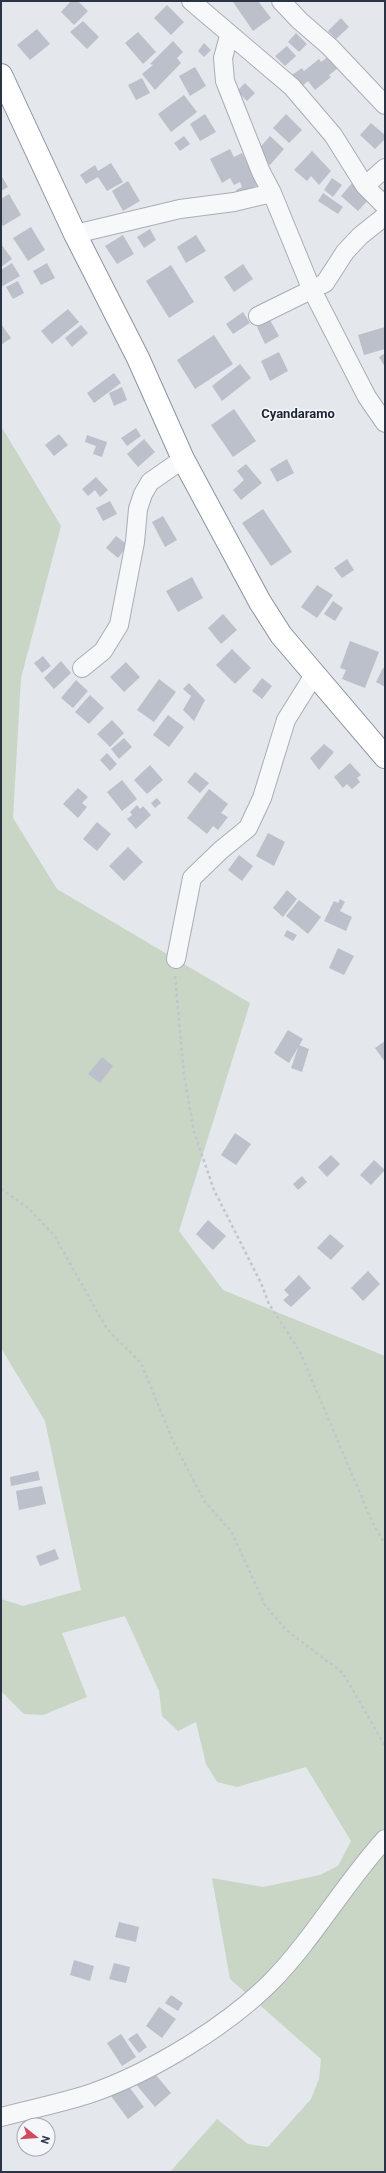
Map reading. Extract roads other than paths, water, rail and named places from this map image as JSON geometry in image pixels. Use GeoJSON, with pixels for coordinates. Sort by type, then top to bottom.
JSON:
{"type":"FeatureCollection","features":[{"type":"Feature","properties":{"kind":"highway"},"geometry":{"type":"LineString","coordinates":[[1,75],[74,234],[138,358],[183,459],[260,602],[281,635],[385,757]]}},
{"type":"Feature","properties":{"kind":"street"},"geometry":{"type":"LineString","coordinates":[[191,1],[229,36],[292,87],[333,136],[365,186],[385,206]]}},
{"type":"Feature","properties":{"kind":"street"},"geometry":{"type":"LineString","coordinates":[[281,1],[330,48],[385,105]]}},
{"type":"Feature","properties":{"kind":"street"},"geometry":{"type":"LineString","coordinates":[[229,36],[223,58],[225,81],[261,172],[272,193],[311,288],[367,397],[385,423]]}},
{"type":"Feature","properties":{"kind":"street"},"geometry":{"type":"LineString","coordinates":[[365,186],[385,168]]}},
{"type":"Feature","properties":{"kind":"street"},"geometry":{"type":"LineString","coordinates":[[74,234],[180,209],[234,202],[272,193]]}},
{"type":"Feature","properties":{"kind":"street"},"geometry":{"type":"LineString","coordinates":[[258,316],[325,282],[344,252],[360,236],[385,216]]}},
{"type":"Feature","properties":{"kind":"street"},"geometry":{"type":"LineString","coordinates":[[82,668],[103,651],[119,625],[135,542],[138,509],[143,494],[150,482],[183,459]]}},
{"type":"Feature","properties":{"kind":"street"},"geometry":{"type":"LineString","coordinates":[[176,959],[192,878],[221,850],[248,828],[262,798],[286,720],[314,675]]}},
{"type":"Feature","properties":{"kind":"street"},"geometry":{"type":"LineString","coordinates":[[1,2117],[92,2093],[135,2074],[186,2048],[226,2019],[271,1982],[310,1937],[385,1839]]}},
{"type":"Feature","properties":{"kind":"district","name":"Cyandaramo"},"geometry":{"type":"Point","coordinates":[298,413]}}]}
